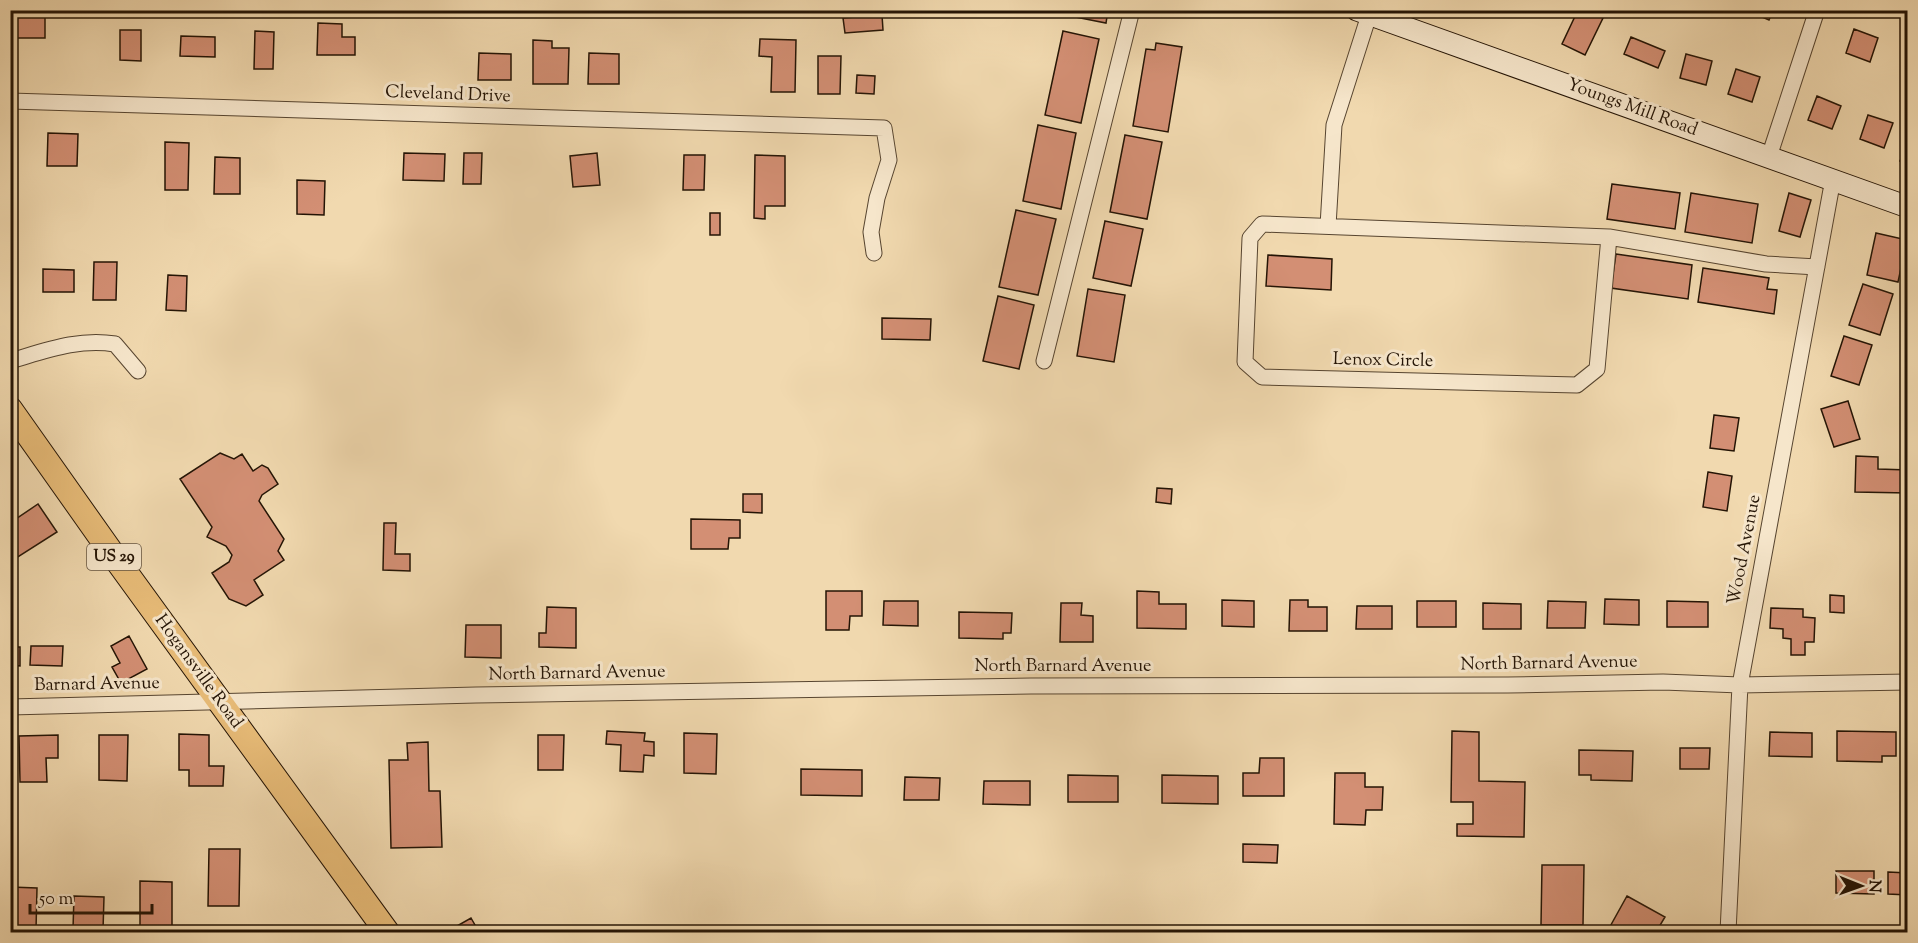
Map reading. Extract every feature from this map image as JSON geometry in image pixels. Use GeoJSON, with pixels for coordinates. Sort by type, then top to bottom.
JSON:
{"type":"FeatureCollection","features":[{"type":"Feature","properties":{"kind":"main road","name":"Hogansville Road"},"geometry":{"type":"LineString","coordinates":[[15,422],[387,933]]}},
{"type":"Feature","properties":{"kind":"street"},"geometry":{"type":"LineString","coordinates":[[1044,361],[1132,10]]}},
{"type":"Feature","properties":{"kind":"street"},"geometry":{"type":"LineString","coordinates":[[1769,157],[1817,10]]}},
{"type":"Feature","properties":{"kind":"street"},"geometry":{"type":"LineString","coordinates":[[1328,226],[1334,125],[1363,13]]}},
{"type":"Feature","properties":{"kind":"street","name":"Youngs Mill Road"},"geometry":{"type":"LineString","coordinates":[[1363,13],[1908,207]]}},
{"type":"Feature","properties":{"kind":"street","name":"Cleveland Drive"},"geometry":{"type":"LineString","coordinates":[[10,101],[884,128],[889,160],[877,198],[871,232],[874,253]]}},
{"type":"Feature","properties":{"kind":"street","name":"Wood Avenue"},"geometry":{"type":"LineString","coordinates":[[1728,933],[1740,685],[1833,179]]}},
{"type":"Feature","properties":{"kind":"street","name":"Lenox Circle"},"geometry":{"type":"LineString","coordinates":[[1609,237],[1597,369],[1577,385],[1262,377],[1245,362],[1250,238],[1262,224],[1609,237],[1766,264],[1817,267]]}},
{"type":"Feature","properties":{"kind":"street"},"geometry":{"type":"LineString","coordinates":[[10,362],[69,344],[99,342],[115,344],[138,371]]}},
{"type":"Feature","properties":{"kind":"street","name":"North Barnard Avenue"},"geometry":{"type":"LineString","coordinates":[[219,702],[452,695],[1031,686],[1430,686],[1640,682],[1740,685],[1908,682]]}},
{"type":"Feature","properties":{"kind":"street","name":"Barnard Avenue"},"geometry":{"type":"LineString","coordinates":[[10,707],[219,702]]}},
{"type":"Feature","properties":{"kind":"building"},"geometry":{"type":"Polygon","coordinates":[[[16,10],[45,10],[45,38],[15,38],[16,10]]]}},
{"type":"Feature","properties":{"kind":"building"},"geometry":{"type":"Polygon","coordinates":[[[1071,10],[1108,10],[1106,23],[1070,16],[1071,10]]]}},
{"type":"Feature","properties":{"kind":"building"},"geometry":{"type":"Polygon","coordinates":[[[1578,10],[1587,10],[1603,18],[1585,55],[1562,44],[1578,10]]]}},
{"type":"Feature","properties":{"kind":"building"},"geometry":{"type":"Polygon","coordinates":[[[1746,10],[1773,10],[1769,20],[1746,10]]]}},
{"type":"Feature","properties":{"kind":"building"},"geometry":{"type":"Polygon","coordinates":[[[1866,10],[1885,10],[1883,17],[1866,10]]]}},
{"type":"Feature","properties":{"kind":"building"},"geometry":{"type":"Polygon","coordinates":[[[882,15],[883,30],[845,33],[843,18],[882,15]]]}},
{"type":"Feature","properties":{"kind":"building"},"geometry":{"type":"Polygon","coordinates":[[[318,23],[342,24],[342,37],[355,37],[355,55],[317,55],[318,23]]]}},
{"type":"Feature","properties":{"kind":"building"},"geometry":{"type":"Polygon","coordinates":[[[1854,29],[1878,38],[1870,62],[1846,53],[1854,29]]]}},
{"type":"Feature","properties":{"kind":"building"},"geometry":{"type":"Polygon","coordinates":[[[120,30],[141,30],[141,61],[120,60],[120,30]]]}},
{"type":"Feature","properties":{"kind":"building"},"geometry":{"type":"Polygon","coordinates":[[[255,31],[274,32],[273,69],[254,69],[255,31]]]}},
{"type":"Feature","properties":{"kind":"building"},"geometry":{"type":"Polygon","coordinates":[[[1063,31],[1099,39],[1081,123],[1045,115],[1063,31]]]}},
{"type":"Feature","properties":{"kind":"building"},"geometry":{"type":"Polygon","coordinates":[[[181,36],[215,37],[215,57],[180,56],[181,36]]]}},
{"type":"Feature","properties":{"kind":"building"},"geometry":{"type":"Polygon","coordinates":[[[1631,37],[1665,51],[1658,68],[1624,54],[1631,37]]]}},
{"type":"Feature","properties":{"kind":"building"},"geometry":{"type":"Polygon","coordinates":[[[760,39],[796,40],[795,92],[771,92],[772,57],[759,56],[760,39]]]}},
{"type":"Feature","properties":{"kind":"building"},"geometry":{"type":"Polygon","coordinates":[[[533,40],[552,41],[552,48],[569,48],[568,84],[533,84],[533,40]]]}},
{"type":"Feature","properties":{"kind":"building"},"geometry":{"type":"Polygon","coordinates":[[[1156,43],[1182,47],[1168,132],[1133,126],[1146,49],[1155,50],[1156,43]]]}},
{"type":"Feature","properties":{"kind":"building"},"geometry":{"type":"Polygon","coordinates":[[[479,53],[511,54],[511,80],[478,80],[479,53]]]}},
{"type":"Feature","properties":{"kind":"building"},"geometry":{"type":"Polygon","coordinates":[[[589,53],[619,54],[619,84],[588,84],[589,53]]]}},
{"type":"Feature","properties":{"kind":"building"},"geometry":{"type":"Polygon","coordinates":[[[1686,54],[1712,61],[1706,85],[1680,78],[1686,54]]]}},
{"type":"Feature","properties":{"kind":"building"},"geometry":{"type":"Polygon","coordinates":[[[818,56],[841,56],[840,94],[818,94],[818,56]]]}},
{"type":"Feature","properties":{"kind":"building"},"geometry":{"type":"Polygon","coordinates":[[[1736,69],[1760,77],[1752,102],[1728,94],[1736,69]]]}},
{"type":"Feature","properties":{"kind":"building"},"geometry":{"type":"Polygon","coordinates":[[[857,75],[875,76],[874,94],[856,93],[857,75]]]}},
{"type":"Feature","properties":{"kind":"building"},"geometry":{"type":"Polygon","coordinates":[[[1817,96],[1841,106],[1832,129],[1808,120],[1817,96]]]}},
{"type":"Feature","properties":{"kind":"building"},"geometry":{"type":"Polygon","coordinates":[[[1868,115],[1893,123],[1884,148],[1860,139],[1868,115]]]}},
{"type":"Feature","properties":{"kind":"building"},"geometry":{"type":"Polygon","coordinates":[[[1038,125],[1076,133],[1061,209],[1023,201],[1038,125]]]}},
{"type":"Feature","properties":{"kind":"building"},"geometry":{"type":"Polygon","coordinates":[[[48,133],[78,134],[77,166],[47,166],[48,133]]]}},
{"type":"Feature","properties":{"kind":"building"},"geometry":{"type":"Polygon","coordinates":[[[1125,135],[1162,142],[1147,219],[1110,212],[1125,135]]]}},
{"type":"Feature","properties":{"kind":"building"},"geometry":{"type":"Polygon","coordinates":[[[165,142],[189,143],[188,190],[165,190],[165,142]]]}},
{"type":"Feature","properties":{"kind":"building"},"geometry":{"type":"Polygon","coordinates":[[[1908,142],[1908,163],[1900,161],[1908,142]]]}},
{"type":"Feature","properties":{"kind":"building"},"geometry":{"type":"Polygon","coordinates":[[[404,153],[445,154],[444,181],[403,180],[404,153]]]}},
{"type":"Feature","properties":{"kind":"building"},"geometry":{"type":"Polygon","coordinates":[[[464,153],[482,153],[481,184],[463,184],[464,153]]]}},
{"type":"Feature","properties":{"kind":"building"},"geometry":{"type":"Polygon","coordinates":[[[597,153],[600,185],[573,187],[570,156],[597,153]]]}},
{"type":"Feature","properties":{"kind":"building"},"geometry":{"type":"Polygon","coordinates":[[[684,155],[705,155],[704,190],[683,190],[684,155]]]}},
{"type":"Feature","properties":{"kind":"building"},"geometry":{"type":"Polygon","coordinates":[[[755,155],[785,156],[785,206],[765,206],[765,219],[754,218],[755,155]]]}},
{"type":"Feature","properties":{"kind":"building"},"geometry":{"type":"Polygon","coordinates":[[[215,157],[240,158],[240,194],[214,194],[215,157]]]}},
{"type":"Feature","properties":{"kind":"building"},"geometry":{"type":"Polygon","coordinates":[[[297,180],[325,181],[324,215],[297,214],[297,180]]]}},
{"type":"Feature","properties":{"kind":"building"},"geometry":{"type":"Polygon","coordinates":[[[1612,184],[1680,193],[1675,229],[1607,219],[1612,184]]]}},
{"type":"Feature","properties":{"kind":"building"},"geometry":{"type":"Polygon","coordinates":[[[1691,193],[1758,204],[1752,243],[1685,232],[1691,193]]]}},
{"type":"Feature","properties":{"kind":"building"},"geometry":{"type":"Polygon","coordinates":[[[1789,193],[1811,200],[1800,237],[1779,231],[1789,193]]]}},
{"type":"Feature","properties":{"kind":"building"},"geometry":{"type":"Polygon","coordinates":[[[1016,210],[1056,219],[1038,295],[999,287],[1016,210]]]}},
{"type":"Feature","properties":{"kind":"building"},"geometry":{"type":"Polygon","coordinates":[[[710,213],[720,213],[720,235],[710,235],[710,213]]]}},
{"type":"Feature","properties":{"kind":"building"},"geometry":{"type":"Polygon","coordinates":[[[1105,221],[1143,229],[1131,286],[1093,278],[1105,221]]]}},
{"type":"Feature","properties":{"kind":"building"},"geometry":{"type":"Polygon","coordinates":[[[1876,233],[1907,240],[1898,282],[1867,275],[1876,233]]]}},
{"type":"Feature","properties":{"kind":"building"},"geometry":{"type":"Polygon","coordinates":[[[1616,254],[1692,265],[1688,299],[1611,288],[1616,254]]]}},
{"type":"Feature","properties":{"kind":"building"},"geometry":{"type":"Polygon","coordinates":[[[1268,255],[1332,259],[1331,290],[1266,286],[1268,255]]]}},
{"type":"Feature","properties":{"kind":"building"},"geometry":{"type":"Polygon","coordinates":[[[94,262],[117,262],[116,300],[93,300],[94,262]]]}},
{"type":"Feature","properties":{"kind":"building"},"geometry":{"type":"Polygon","coordinates":[[[1703,268],[1769,278],[1767,289],[1777,290],[1774,314],[1698,302],[1703,268]]]}},
{"type":"Feature","properties":{"kind":"building"},"geometry":{"type":"Polygon","coordinates":[[[43,269],[74,270],[74,292],[43,292],[43,269]]]}},
{"type":"Feature","properties":{"kind":"building"},"geometry":{"type":"Polygon","coordinates":[[[168,275],[187,276],[186,311],[166,310],[168,275]]]}},
{"type":"Feature","properties":{"kind":"building"},"geometry":{"type":"Polygon","coordinates":[[[1863,284],[1893,294],[1880,335],[1849,325],[1863,284]]]}},
{"type":"Feature","properties":{"kind":"building"},"geometry":{"type":"Polygon","coordinates":[[[1088,289],[1125,295],[1114,362],[1077,356],[1088,289]]]}},
{"type":"Feature","properties":{"kind":"building"},"geometry":{"type":"Polygon","coordinates":[[[998,296],[1034,305],[1019,369],[983,361],[998,296]]]}},
{"type":"Feature","properties":{"kind":"building"},"geometry":{"type":"Polygon","coordinates":[[[882,318],[931,319],[930,340],[882,339],[882,318]]]}},
{"type":"Feature","properties":{"kind":"building"},"geometry":{"type":"Polygon","coordinates":[[[1844,336],[1872,345],[1859,385],[1831,376],[1844,336]]]}},
{"type":"Feature","properties":{"kind":"building"},"geometry":{"type":"Polygon","coordinates":[[[1848,401],[1860,439],[1834,447],[1821,409],[1848,401]]]}},
{"type":"Feature","properties":{"kind":"building"},"geometry":{"type":"Polygon","coordinates":[[[1714,415],[1739,418],[1734,451],[1710,448],[1714,415]]]}},
{"type":"Feature","properties":{"kind":"building"},"geometry":{"type":"Polygon","coordinates":[[[220,453],[234,459],[242,454],[253,471],[262,465],[268,468],[278,484],[262,495],[259,501],[284,539],[278,551],[284,560],[254,580],[263,595],[246,606],[229,599],[212,573],[229,562],[232,555],[226,546],[207,537],[212,527],[180,479],[220,453]]]}},
{"type":"Feature","properties":{"kind":"building"},"geometry":{"type":"Polygon","coordinates":[[[1856,456],[1878,457],[1878,469],[1908,470],[1908,493],[1855,492],[1856,456]]]}},
{"type":"Feature","properties":{"kind":"building"},"geometry":{"type":"Polygon","coordinates":[[[1708,472],[1732,476],[1727,511],[1703,507],[1708,472]]]}},
{"type":"Feature","properties":{"kind":"building"},"geometry":{"type":"Polygon","coordinates":[[[1157,488],[1172,489],[1171,504],[1156,502],[1157,488]]]}},
{"type":"Feature","properties":{"kind":"building"},"geometry":{"type":"Polygon","coordinates":[[[743,494],[762,494],[762,513],[743,512],[743,494]]]}},
{"type":"Feature","properties":{"kind":"building"},"geometry":{"type":"Polygon","coordinates":[[[38,504],[57,532],[10,562],[10,523],[38,504]]]}},
{"type":"Feature","properties":{"kind":"building"},"geometry":{"type":"Polygon","coordinates":[[[691,519],[740,520],[740,538],[729,538],[728,549],[691,549],[691,519]]]}},
{"type":"Feature","properties":{"kind":"building"},"geometry":{"type":"Polygon","coordinates":[[[384,523],[396,523],[395,554],[410,554],[410,571],[383,570],[384,523]]]}},
{"type":"Feature","properties":{"kind":"building"},"geometry":{"type":"Polygon","coordinates":[[[826,591],[862,591],[862,616],[850,616],[849,630],[826,630],[826,591]]]}},
{"type":"Feature","properties":{"kind":"building"},"geometry":{"type":"Polygon","coordinates":[[[1137,591],[1159,592],[1159,604],[1186,604],[1186,629],[1137,628],[1137,591]]]}},
{"type":"Feature","properties":{"kind":"building"},"geometry":{"type":"Polygon","coordinates":[[[1830,595],[1844,596],[1844,613],[1830,612],[1830,595]]]}},
{"type":"Feature","properties":{"kind":"building"},"geometry":{"type":"Polygon","coordinates":[[[1605,599],[1639,600],[1639,625],[1604,624],[1605,599]]]}},
{"type":"Feature","properties":{"kind":"building"},"geometry":{"type":"Polygon","coordinates":[[[1222,600],[1254,601],[1254,627],[1222,626],[1222,600]]]}},
{"type":"Feature","properties":{"kind":"building"},"geometry":{"type":"Polygon","coordinates":[[[1290,600],[1308,600],[1308,607],[1327,607],[1327,631],[1289,631],[1290,600]]]}},
{"type":"Feature","properties":{"kind":"building"},"geometry":{"type":"Polygon","coordinates":[[[884,601],[918,601],[918,626],[883,625],[884,601]]]}},
{"type":"Feature","properties":{"kind":"building"},"geometry":{"type":"Polygon","coordinates":[[[1417,601],[1456,601],[1456,627],[1417,627],[1417,601]]]}},
{"type":"Feature","properties":{"kind":"building"},"geometry":{"type":"Polygon","coordinates":[[[1548,601],[1586,602],[1585,628],[1547,628],[1548,601]]]}},
{"type":"Feature","properties":{"kind":"building"},"geometry":{"type":"Polygon","coordinates":[[[1667,601],[1708,602],[1708,627],[1667,627],[1667,601]]]}},
{"type":"Feature","properties":{"kind":"building"},"geometry":{"type":"Polygon","coordinates":[[[1061,603],[1082,603],[1081,615],[1093,616],[1093,642],[1060,642],[1061,603]]]}},
{"type":"Feature","properties":{"kind":"building"},"geometry":{"type":"Polygon","coordinates":[[[1483,603],[1521,604],[1521,629],[1483,629],[1483,603]]]}},
{"type":"Feature","properties":{"kind":"building"},"geometry":{"type":"Polygon","coordinates":[[[1357,606],[1392,606],[1392,629],[1356,629],[1357,606]]]}},
{"type":"Feature","properties":{"kind":"building"},"geometry":{"type":"Polygon","coordinates":[[[547,607],[576,608],[576,648],[539,647],[539,633],[546,633],[547,607]]]}},
{"type":"Feature","properties":{"kind":"building"},"geometry":{"type":"Polygon","coordinates":[[[1771,608],[1803,609],[1803,617],[1815,618],[1814,642],[1805,642],[1805,655],[1791,655],[1791,639],[1783,638],[1783,629],[1770,628],[1771,608]]]}},
{"type":"Feature","properties":{"kind":"building"},"geometry":{"type":"Polygon","coordinates":[[[959,612],[1012,613],[1011,633],[1003,633],[1003,639],[959,638],[959,612]]]}},
{"type":"Feature","properties":{"kind":"building"},"geometry":{"type":"Polygon","coordinates":[[[466,625],[501,625],[501,658],[465,657],[466,625]]]}},
{"type":"Feature","properties":{"kind":"building"},"geometry":{"type":"Polygon","coordinates":[[[129,636],[147,669],[121,683],[112,667],[120,663],[111,646],[129,636]]]}},
{"type":"Feature","properties":{"kind":"building"},"geometry":{"type":"Polygon","coordinates":[[[31,646],[63,646],[62,666],[30,665],[31,646]]]}},
{"type":"Feature","properties":{"kind":"building"},"geometry":{"type":"Polygon","coordinates":[[[10,647],[20,647],[20,666],[10,665],[10,647]]]}},
{"type":"Feature","properties":{"kind":"building"},"geometry":{"type":"Polygon","coordinates":[[[607,731],[645,733],[644,741],[654,742],[654,756],[644,755],[643,772],[620,771],[621,745],[606,744],[607,731]]]}},
{"type":"Feature","properties":{"kind":"building"},"geometry":{"type":"Polygon","coordinates":[[[1452,731],[1479,732],[1479,781],[1525,782],[1524,837],[1457,836],[1457,824],[1473,824],[1473,802],[1451,802],[1452,731]]]}},
{"type":"Feature","properties":{"kind":"building"},"geometry":{"type":"Polygon","coordinates":[[[1837,731],[1896,732],[1896,756],[1882,756],[1882,762],[1837,761],[1837,731]]]}},
{"type":"Feature","properties":{"kind":"building"},"geometry":{"type":"Polygon","coordinates":[[[1770,732],[1812,733],[1812,757],[1769,756],[1770,732]]]}},
{"type":"Feature","properties":{"kind":"building"},"geometry":{"type":"Polygon","coordinates":[[[684,733],[717,734],[716,774],[684,773],[684,733]]]}},
{"type":"Feature","properties":{"kind":"building"},"geometry":{"type":"Polygon","coordinates":[[[179,734],[209,735],[209,766],[224,766],[223,786],[189,786],[189,770],[179,770],[179,734]]]}},
{"type":"Feature","properties":{"kind":"building"},"geometry":{"type":"Polygon","coordinates":[[[58,735],[58,758],[46,758],[47,782],[20,782],[19,736],[58,735]]]}},
{"type":"Feature","properties":{"kind":"building"},"geometry":{"type":"Polygon","coordinates":[[[99,735],[128,735],[127,781],[99,780],[99,735]]]}},
{"type":"Feature","properties":{"kind":"building"},"geometry":{"type":"Polygon","coordinates":[[[538,735],[564,735],[563,770],[538,770],[538,735]]]}},
{"type":"Feature","properties":{"kind":"building"},"geometry":{"type":"Polygon","coordinates":[[[428,742],[429,791],[440,791],[442,847],[391,848],[389,760],[408,760],[407,743],[428,742]]]}},
{"type":"Feature","properties":{"kind":"building"},"geometry":{"type":"Polygon","coordinates":[[[1680,748],[1710,748],[1709,769],[1680,769],[1680,748]]]}},
{"type":"Feature","properties":{"kind":"building"},"geometry":{"type":"Polygon","coordinates":[[[1579,750],[1633,751],[1632,781],[1591,780],[1591,775],[1579,775],[1579,750]]]}},
{"type":"Feature","properties":{"kind":"building"},"geometry":{"type":"Polygon","coordinates":[[[1260,758],[1284,758],[1284,796],[1243,796],[1243,773],[1259,773],[1260,758]]]}},
{"type":"Feature","properties":{"kind":"building"},"geometry":{"type":"Polygon","coordinates":[[[801,769],[862,770],[862,796],[801,795],[801,769]]]}},
{"type":"Feature","properties":{"kind":"building"},"geometry":{"type":"Polygon","coordinates":[[[1335,773],[1365,773],[1365,787],[1383,787],[1382,810],[1366,810],[1365,825],[1334,824],[1335,773]]]}},
{"type":"Feature","properties":{"kind":"building"},"geometry":{"type":"Polygon","coordinates":[[[1068,775],[1118,776],[1118,802],[1068,802],[1068,775]]]}},
{"type":"Feature","properties":{"kind":"building"},"geometry":{"type":"Polygon","coordinates":[[[1162,775],[1218,776],[1218,804],[1162,803],[1162,775]]]}},
{"type":"Feature","properties":{"kind":"building"},"geometry":{"type":"Polygon","coordinates":[[[905,777],[940,778],[939,800],[904,800],[905,777]]]}},
{"type":"Feature","properties":{"kind":"building"},"geometry":{"type":"Polygon","coordinates":[[[984,781],[1030,781],[1030,805],[983,804],[984,781]]]}},
{"type":"Feature","properties":{"kind":"building"},"geometry":{"type":"Polygon","coordinates":[[[1243,844],[1278,845],[1277,863],[1243,862],[1243,844]]]}},
{"type":"Feature","properties":{"kind":"building"},"geometry":{"type":"Polygon","coordinates":[[[209,849],[240,849],[239,906],[208,906],[209,849]]]}},
{"type":"Feature","properties":{"kind":"building"},"geometry":{"type":"Polygon","coordinates":[[[1542,865],[1584,865],[1583,925],[1541,925],[1542,865]]]}},
{"type":"Feature","properties":{"kind":"building"},"geometry":{"type":"Polygon","coordinates":[[[1836,871],[1874,871],[1874,894],[1836,893],[1836,871]]]}},
{"type":"Feature","properties":{"kind":"building"},"geometry":{"type":"Polygon","coordinates":[[[1888,872],[1908,873],[1908,895],[1888,894],[1888,872]]]}},
{"type":"Feature","properties":{"kind":"building"},"geometry":{"type":"Polygon","coordinates":[[[140,881],[172,882],[172,930],[140,930],[140,881]]]}},
{"type":"Feature","properties":{"kind":"building"},"geometry":{"type":"Polygon","coordinates":[[[10,887],[37,888],[36,930],[10,930],[10,887]]]}},
{"type":"Feature","properties":{"kind":"building"},"geometry":{"type":"Polygon","coordinates":[[[74,896],[104,897],[103,930],[73,929],[74,896]]]}},
{"type":"Feature","properties":{"kind":"building"},"geometry":{"type":"Polygon","coordinates":[[[1627,896],[1665,917],[1656,932],[1607,932],[1627,896]]]}},
{"type":"Feature","properties":{"kind":"building"},"geometry":{"type":"Polygon","coordinates":[[[471,918],[479,932],[452,932],[450,930],[471,918]]]}}]}
